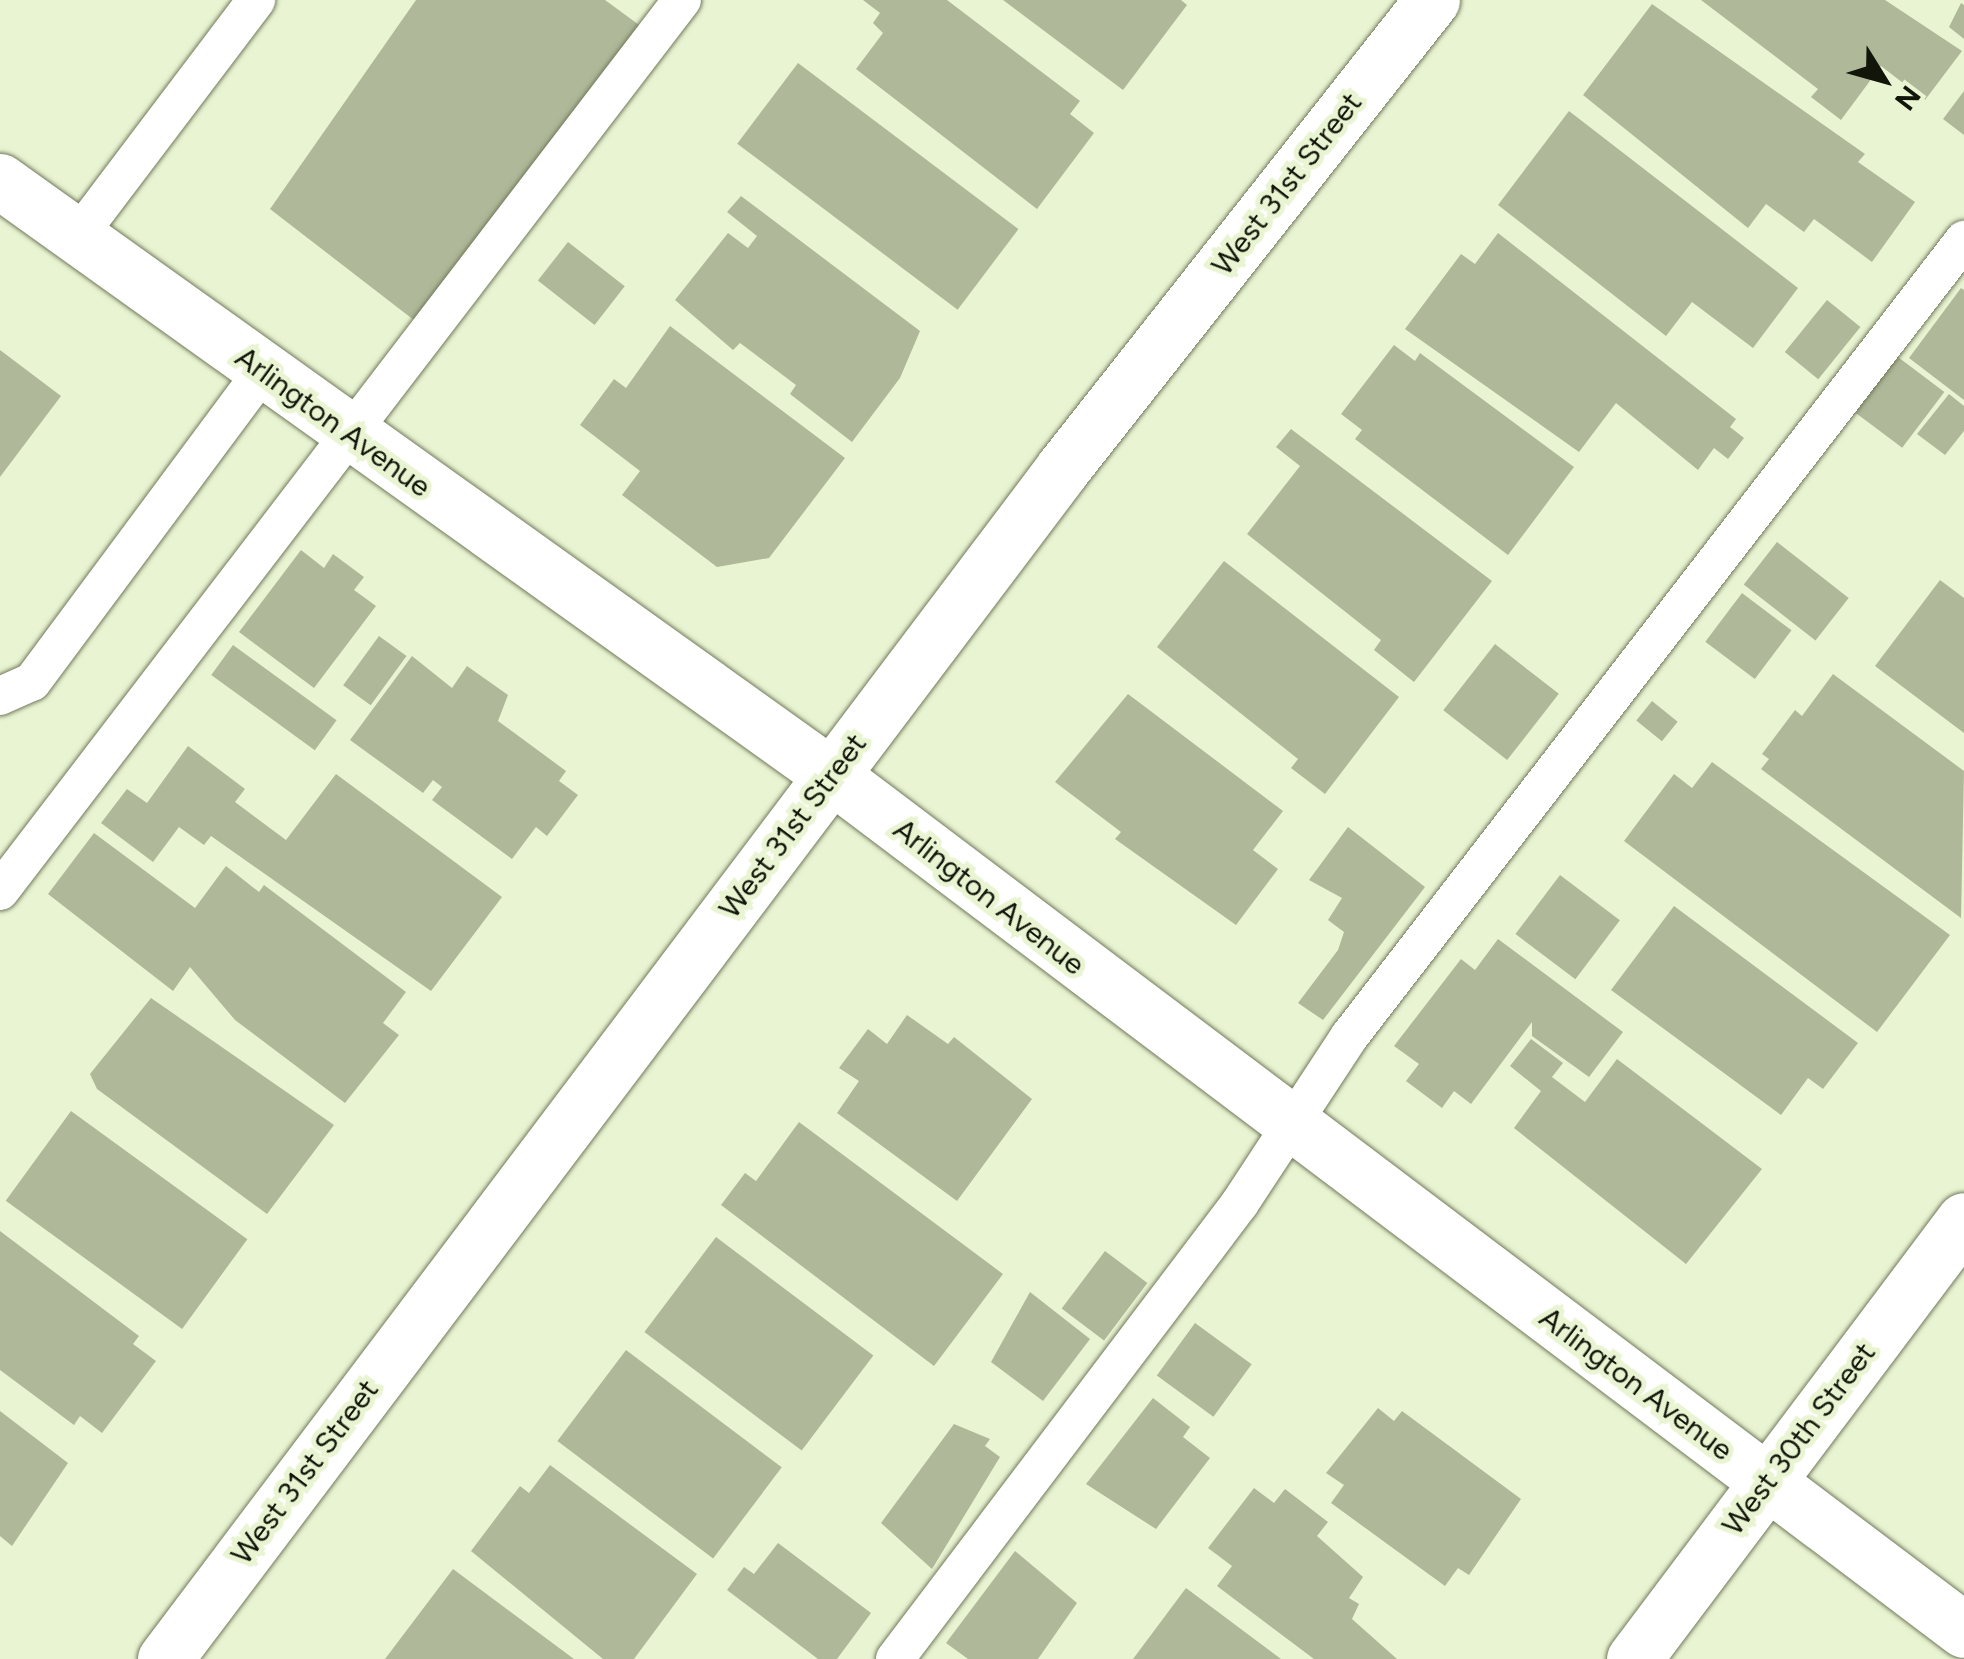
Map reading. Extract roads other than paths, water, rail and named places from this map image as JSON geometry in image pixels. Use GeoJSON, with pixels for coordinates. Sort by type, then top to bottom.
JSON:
{"type":"FeatureCollection","features":[{"type":"Feature","properties":{"kind":"street","name":"West 31st Street"},"geometry":{"type":"LineString","coordinates":[[164,1659],[830,775],[1432,0]]}},
{"type":"Feature","properties":{"kind":"street","name":"Arlington Avenue"},"geometry":{"type":"LineString","coordinates":[[0,182],[830,775],[1964,1630]]}},
{"type":"Feature","properties":{"kind":"street","name":"West 30th Street"},"geometry":{"type":"LineString","coordinates":[[1634,1659],[1964,1220]]}},
{"type":"Feature","properties":{"kind":"lane"},"geometry":{"type":"LineString","coordinates":[[77,236],[256,0]]}},
{"type":"Feature","properties":{"kind":"lane"},"geometry":{"type":"LineString","coordinates":[[0,891],[344,431],[682,0]]}},
{"type":"Feature","properties":{"kind":"lane"},"geometry":{"type":"LineString","coordinates":[[895,1659],[1292,1123],[1964,240]]}},
{"type":"Feature","properties":{"kind":"lane"},"geometry":{"type":"LineString","coordinates":[[0,696],[32,682],[262,372]]}}]}
